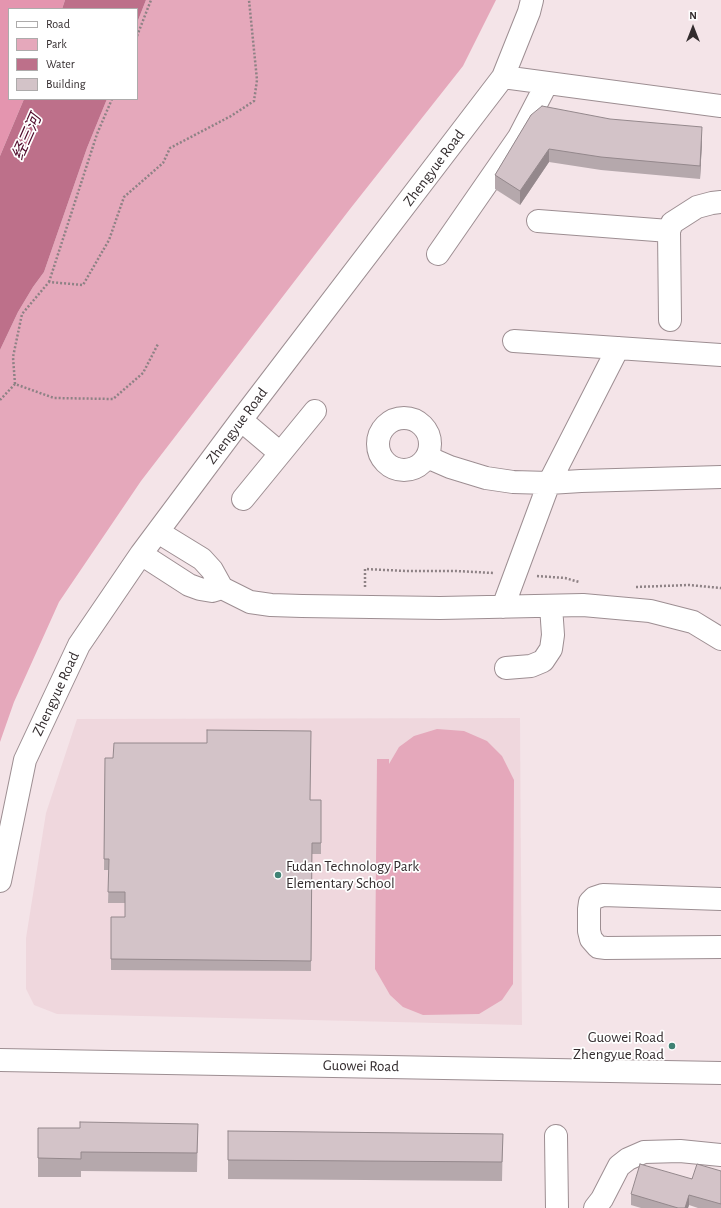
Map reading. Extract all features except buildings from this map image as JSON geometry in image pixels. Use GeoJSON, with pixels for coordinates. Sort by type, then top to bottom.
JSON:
{"type":"FeatureCollection","features":[{"type":"Feature","properties":{"kind":"street","name":"Zhengyue Road"},"geometry":{"type":"LineString","coordinates":[[0,881],[25,760],[79,645],[141,554],[241,420],[503,77],[529,12],[532,0]]}},
{"type":"Feature","properties":{"kind":"street"},"geometry":{"type":"LineString","coordinates":[[503,77],[721,106]]}},
{"type":"Feature","properties":{"kind":"street"},"geometry":{"type":"LineString","coordinates":[[438,254],[519,137],[547,83]]}},
{"type":"Feature","properties":{"kind":"street"},"geometry":{"type":"LineString","coordinates":[[670,320],[670,231],[672,223],[697,208],[712,203],[721,202]]}},
{"type":"Feature","properties":{"kind":"street"},"geometry":{"type":"LineString","coordinates":[[538,221],[670,231]]}},
{"type":"Feature","properties":{"kind":"street"},"geometry":{"type":"LineString","coordinates":[[514,341],[721,355]]}},
{"type":"Feature","properties":{"kind":"street"},"geometry":{"type":"LineString","coordinates":[[503,607],[549,483],[618,348]]}},
{"type":"Feature","properties":{"kind":"street"},"geometry":{"type":"LineString","coordinates":[[243,499],[315,411]]}},
{"type":"Feature","properties":{"kind":"street"},"geometry":{"type":"LineString","coordinates":[[241,420],[280,453]]}},
{"type":"Feature","properties":{"kind":"street"},"geometry":{"type":"LineString","coordinates":[[427,457],[450,467],[486,478],[513,482],[549,483],[721,477]]}},
{"type":"Feature","properties":{"kind":"street"},"geometry":{"type":"LineString","coordinates":[[158,532],[202,559],[212,570],[222,588],[250,602],[270,605],[440,608],[583,605],[650,611],[693,622],[721,639]]}},
{"type":"Feature","properties":{"kind":"street"},"geometry":{"type":"LineString","coordinates":[[141,554],[195,587],[212,591],[222,588]]}},
{"type":"Feature","properties":{"kind":"street"},"geometry":{"type":"LineString","coordinates":[[506,668],[531,666],[543,661],[551,649],[553,635],[551,606]]}},
{"type":"Feature","properties":{"kind":"street"},"geometry":{"type":"LineString","coordinates":[[721,899],[602,895],[594,898],[590,902],[589,909],[589,931],[591,939],[598,947],[721,947]]}},
{"type":"Feature","properties":{"kind":"street","name":"Guowei Road"},"geometry":{"type":"LineString","coordinates":[[0,1060],[721,1073]]}},
{"type":"Feature","properties":{"kind":"street"},"geometry":{"type":"LineString","coordinates":[[556,1136],[557,1208]]}},
{"type":"Feature","properties":{"kind":"street"},"geometry":{"type":"LineString","coordinates":[[595,1208],[602,1199],[619,1166],[628,1158],[644,1152],[680,1151],[721,1155]]}},
{"type":"Feature","properties":{"kind":"path"},"geometry":{"type":"LineString","coordinates":[[138,33],[151,0]]}},
{"type":"Feature","properties":{"kind":"path"},"geometry":{"type":"LineString","coordinates":[[49,282],[83,285],[109,240],[124,197],[163,164],[170,148],[231,116],[254,101],[257,80],[249,0]]}},
{"type":"Feature","properties":{"kind":"path"},"geometry":{"type":"LineString","coordinates":[[0,400],[15,384],[14,357],[22,314],[49,282],[97,134],[112,100]]}},
{"type":"Feature","properties":{"kind":"path"},"geometry":{"type":"LineString","coordinates":[[15,384],[54,398],[113,399],[143,373],[158,344]]}},
{"type":"Feature","properties":{"kind":"shaded area"},"geometry":{"type":"Polygon","coordinates":[[[0,0],[65,0],[62,8],[8,8],[8,100],[24,100],[0,156],[0,0]]]}},
{"type":"Feature","properties":{"kind":"shaded area","name":"Fudan Technology Park Elementary School"},"geometry":{"type":"Polygon","coordinates":[[[520,718],[522,1025],[57,1014],[34,1005],[26,989],[26,938],[46,813],[77,719],[520,718]]]}},
{"type":"Feature","properties":{"kind":"green space"},"geometry":{"type":"Polygon","coordinates":[[[146,0],[496,0],[463,66],[350,209],[141,481],[59,602],[14,702],[0,742],[0,350],[18,312],[44,272],[87,148],[107,100],[138,100],[138,20],[146,0]]]}},
{"type":"Feature","properties":{"kind":"green space"},"geometry":{"type":"Polygon","coordinates":[[[437,729],[464,731],[487,741],[502,756],[514,780],[513,984],[502,1000],[479,1014],[423,1015],[403,1007],[390,995],[375,969],[377,759],[389,759],[389,764],[399,747],[414,736],[437,729]]]}},
{"type":"Feature","properties":{"kind":"water"},"geometry":{"type":"Polygon","coordinates":[[[65,0],[146,0],[138,20],[138,8],[62,8],[65,0]]]}},
{"type":"Feature","properties":{"kind":"water","name":"经三河"},"geometry":{"type":"Polygon","coordinates":[[[24,100],[107,100],[87,148],[44,272],[18,312],[0,350],[0,156],[24,100]]]}},
{"type":"Feature","properties":{"kind":"place","name":"Fudan Technology Park Elementary School"},"geometry":{"type":"Point","coordinates":[278,875]}},
{"type":"Feature","properties":{"kind":"place","name":"Guowei Road Zhengyue Road"},"geometry":{"type":"Point","coordinates":[672,1046]}}]}
